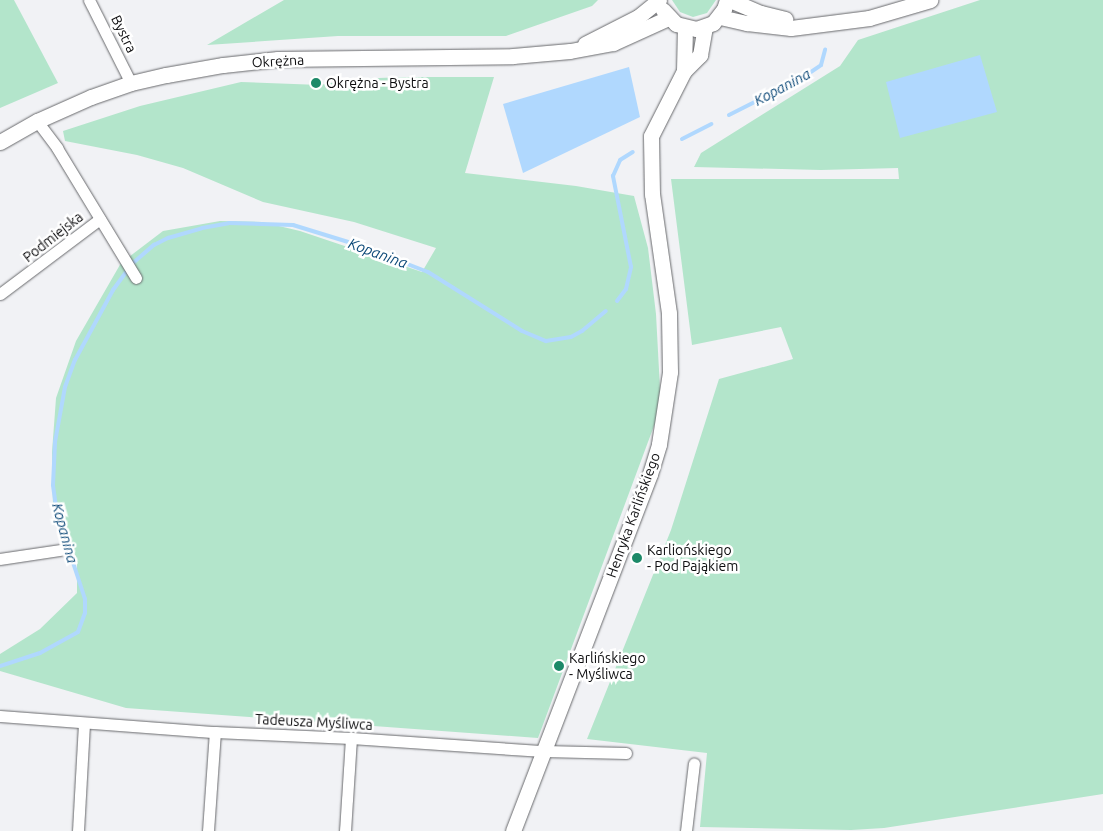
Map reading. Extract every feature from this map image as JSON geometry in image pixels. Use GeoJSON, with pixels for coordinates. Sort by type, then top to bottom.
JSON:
{"type":"FeatureCollection","features":[{"type":"Feature","properties":{"kind":"street","name":"Bystra"},"geometry":{"type":"LineString","coordinates":[[89,0],[131,83]]}},
{"type":"Feature","properties":{"kind":"street","name":"Okrężna"},"geometry":{"type":"LineString","coordinates":[[570,51],[638,17],[660,0]]}},
{"type":"Feature","properties":{"kind":"street"},"geometry":{"type":"LineString","coordinates":[[660,0],[668,18],[686,28],[705,27],[720,17],[728,0],[771,16],[816,24]]}},
{"type":"Feature","properties":{"kind":"street"},"geometry":{"type":"LineString","coordinates":[[720,17],[747,23],[791,28],[870,18],[930,0]]}},
{"type":"Feature","properties":{"kind":"street","name":"Okrężna"},"geometry":{"type":"LineString","coordinates":[[0,142],[37,121],[91,97],[131,83],[223,65],[278,59],[512,56],[570,51],[613,44],[668,18]]}},
{"type":"Feature","properties":{"kind":"street","name":"Henryka Karlińskiego"},"geometry":{"type":"LineString","coordinates":[[513,831],[650,474],[659,444],[670,372],[669,312],[652,194],[651,136],[684,71],[700,55],[705,27]]}},
{"type":"Feature","properties":{"kind":"street","name":"Henryka Karlińskiego"},"geometry":{"type":"LineString","coordinates":[[684,71],[686,28]]}},
{"type":"Feature","properties":{"kind":"street","name":"Podmiejska"},"geometry":{"type":"LineString","coordinates":[[37,121],[58,148],[136,278]]}},
{"type":"Feature","properties":{"kind":"street","name":"Podmiejska"},"geometry":{"type":"LineString","coordinates":[[0,294],[100,219]]}},
{"type":"Feature","properties":{"kind":"street"},"geometry":{"type":"LineString","coordinates":[[0,560],[60,550]]}},
{"type":"Feature","properties":{"kind":"street","name":"Tadeusza Myśliwca"},"geometry":{"type":"LineString","coordinates":[[0,716],[215,732],[626,754]]}},
{"type":"Feature","properties":{"kind":"street"},"geometry":{"type":"LineString","coordinates":[[78,831],[84,723]]}},
{"type":"Feature","properties":{"kind":"street"},"geometry":{"type":"LineString","coordinates":[[208,831],[215,732]]}},
{"type":"Feature","properties":{"kind":"street"},"geometry":{"type":"LineString","coordinates":[[345,831],[351,738]]}},
{"type":"Feature","properties":{"kind":"street"},"geometry":{"type":"LineString","coordinates":[[686,831],[694,763]]}},
{"type":"Feature","properties":{"kind":"green space"},"geometry":{"type":"Polygon","coordinates":[[[0,0],[14,0],[58,83],[0,108],[0,0]]]}},
{"type":"Feature","properties":{"kind":"green space"},"geometry":{"type":"Polygon","coordinates":[[[284,0],[598,0],[592,6],[506,36],[338,36],[207,45],[284,0]]]}},
{"type":"Feature","properties":{"kind":"green space"},"geometry":{"type":"Polygon","coordinates":[[[672,0],[716,0],[707,13],[693,17],[680,12],[672,0]]]}},
{"type":"Feature","properties":{"kind":"green space"},"geometry":{"type":"Polygon","coordinates":[[[980,0],[1103,0],[1103,794],[884,828],[851,830],[700,827],[707,753],[587,739],[671,530],[719,379],[793,359],[781,327],[692,345],[671,179],[899,179],[898,168],[821,170],[694,167],[701,153],[840,66],[858,40],[980,0]]]}},
{"type":"Feature","properties":{"kind":"green space"},"geometry":{"type":"Polygon","coordinates":[[[494,77],[465,173],[576,186],[634,196],[648,248],[656,314],[661,407],[538,738],[126,708],[0,671],[0,654],[40,629],[77,593],[77,559],[53,507],[52,452],[56,398],[76,341],[121,263],[163,231],[220,221],[262,222],[300,231],[422,272],[436,248],[354,222],[263,202],[183,168],[137,155],[65,141],[63,131],[140,106],[241,82],[320,85],[353,79],[494,77]]]}},
{"type":"Feature","properties":{"kind":"water"},"geometry":{"type":"Polygon","coordinates":[[[980,55],[997,112],[900,138],[886,82],[980,55]]]}},
{"type":"Feature","properties":{"kind":"water"},"geometry":{"type":"Polygon","coordinates":[[[629,67],[640,117],[523,173],[503,104],[629,67]]]}},
{"type":"Feature","properties":{"kind":"waterway","name":"Kopanina"},"geometry":{"type":"LineString","coordinates":[[729,115],[802,78],[821,65],[825,50]]}},
{"type":"Feature","properties":{"kind":"waterway","name":"Kopanina"},"geometry":{"type":"LineString","coordinates":[[682,139],[711,124]]}},
{"type":"Feature","properties":{"kind":"waterway","name":"Kopanina"},"geometry":{"type":"LineString","coordinates":[[617,301],[626,289],[631,267],[613,176],[620,160],[633,152]]}},
{"type":"Feature","properties":{"kind":"waterway","name":"Kopanina"},"geometry":{"type":"LineString","coordinates":[[133,263],[154,245],[168,238],[202,228],[229,223],[293,225],[358,245],[428,272],[522,331],[546,341],[571,337],[582,331],[606,311]]}},
{"type":"Feature","properties":{"kind":"waterway","name":"Kopanina"},"geometry":{"type":"LineString","coordinates":[[0,666],[40,653],[78,632],[85,613],[85,599],[57,514],[53,485],[55,442],[65,387],[75,360],[113,290],[126,272]]}},
{"type":"Feature","properties":{"kind":"place","name":"Okrężna - Bystra"},"geometry":{"type":"Point","coordinates":[316,83]}},
{"type":"Feature","properties":{"kind":"place","name":"Karliońskiego - Pod Pająkiem"},"geometry":{"type":"Point","coordinates":[637,558]}},
{"type":"Feature","properties":{"kind":"place","name":"Karlińskiego - Myśliwca"},"geometry":{"type":"Point","coordinates":[559,666]}}]}
